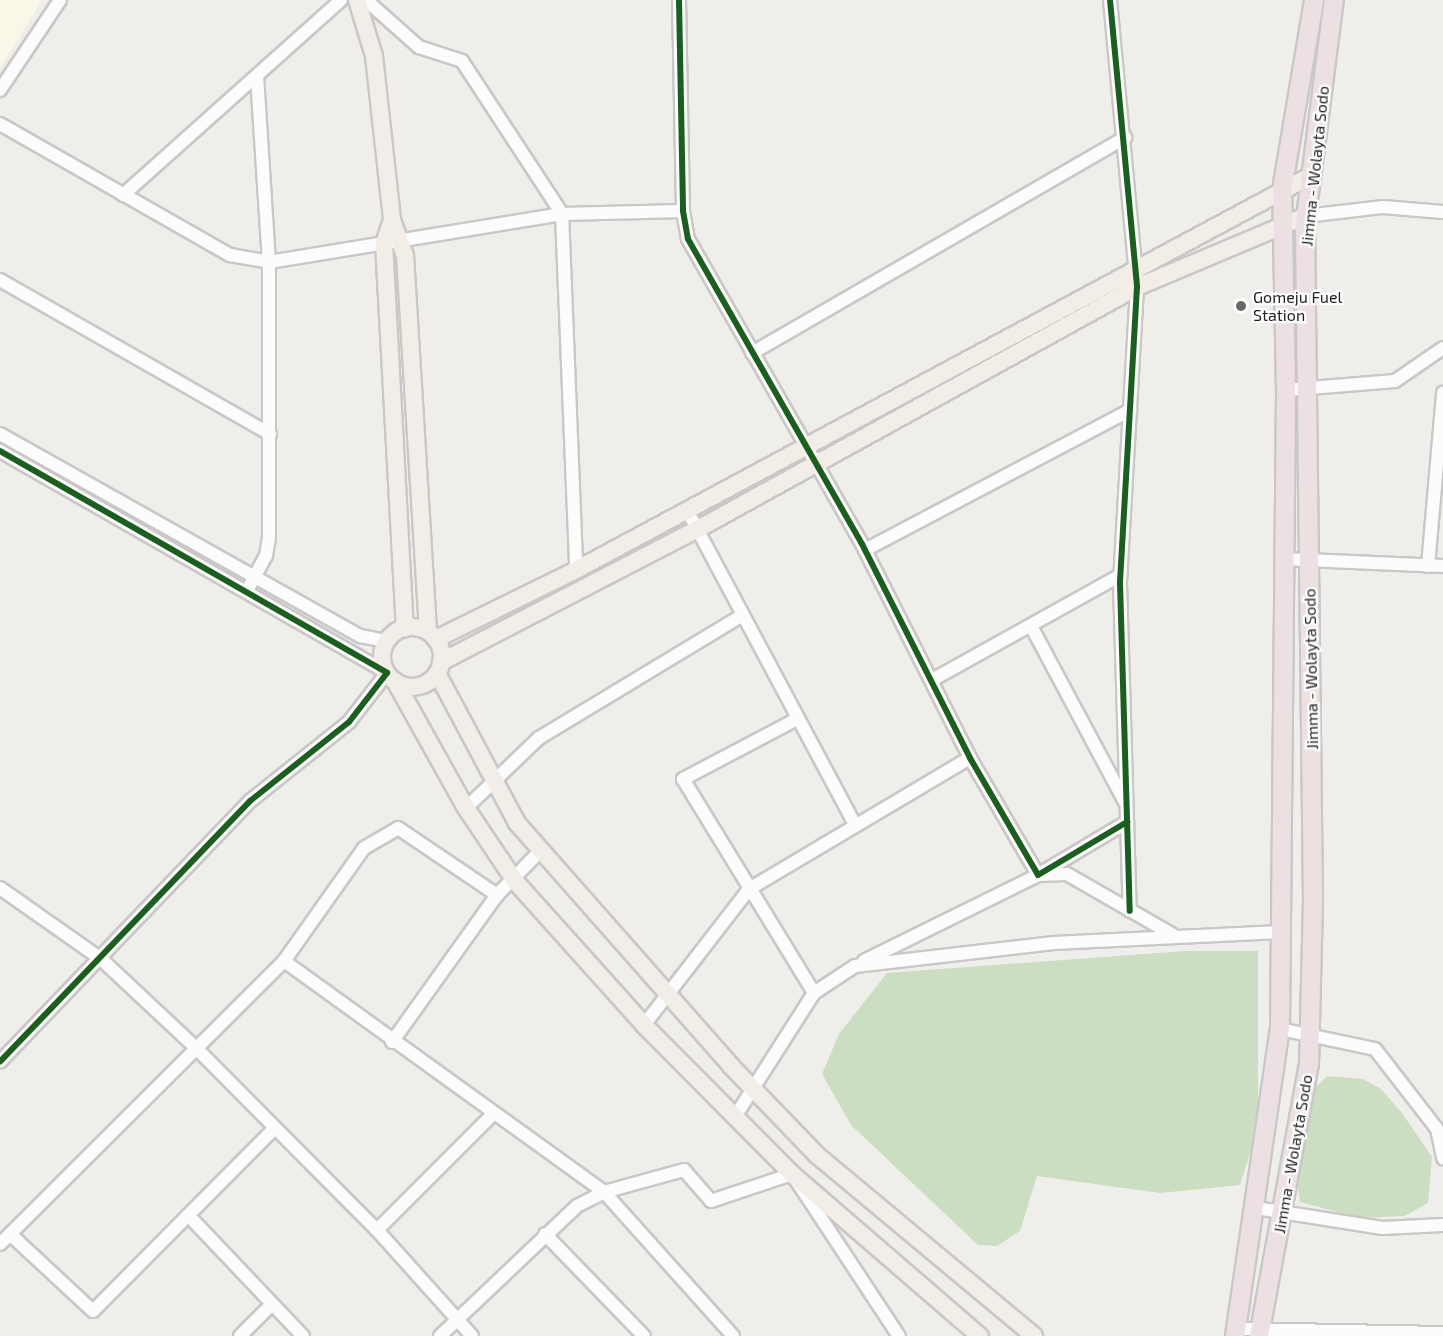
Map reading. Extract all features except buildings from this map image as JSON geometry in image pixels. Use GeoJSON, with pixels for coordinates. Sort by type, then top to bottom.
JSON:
{"type":"FeatureCollection","features":[{"type":"Feature","properties":{"kind":"highway","name":"Jimma - Wolayta Sodo"},"geometry":{"type":"LineString","coordinates":[[1236,1333],[1256,1208],[1280,1029],[1286,390],[1282,190],[1314,0]]}},
{"type":"Feature","properties":{"kind":"highway","name":"Jimma - Wolayta Sodo"},"geometry":{"type":"LineString","coordinates":[[1259,1333],[1282,1212],[1310,1035],[1306,216],[1334,0]]}},
{"type":"Feature","properties":{"kind":"main road"},"geometry":{"type":"LineString","coordinates":[[357,0],[374,56],[392,220],[403,241],[417,458],[432,635],[439,668],[495,781],[517,823],[753,1089],[818,1156],[1034,1336]]}},
{"type":"Feature","properties":{"kind":"main road"},"geometry":{"type":"LineString","coordinates":[[405,628],[432,635],[576,570],[1135,266],[1312,174]]}},
{"type":"Feature","properties":{"kind":"main road"},"geometry":{"type":"LineString","coordinates":[[391,677],[417,686],[439,668],[698,529],[816,461],[1137,286],[1306,216]]}},
{"type":"Feature","properties":{"kind":"main road"},"geometry":{"type":"LineString","coordinates":[[392,220],[384,243],[399,458],[405,628]]}},
{"type":"Feature","properties":{"kind":"main road"},"geometry":{"type":"LineString","coordinates":[[389,310],[409,307]]}},
{"type":"Feature","properties":{"kind":"main road"},"geometry":{"type":"LineString","coordinates":[[392,360],[412,358]]}},
{"type":"Feature","properties":{"kind":"main road"},"geometry":{"type":"LineString","coordinates":[[399,458],[417,458]]}},
{"type":"Feature","properties":{"kind":"main road"},"geometry":{"type":"LineString","coordinates":[[405,628],[387,641],[391,677],[466,808],[515,881],[644,1025],[736,1115],[792,1174],[980,1336]]}},
{"type":"Feature","properties":{"kind":"street"},"geometry":{"type":"LineString","coordinates":[[0,90],[60,0]]}},
{"type":"Feature","properties":{"kind":"street"},"geometry":{"type":"LineString","coordinates":[[123,195],[341,0]]}},
{"type":"Feature","properties":{"kind":"street"},"geometry":{"type":"LineString","coordinates":[[366,0],[419,47],[462,61],[562,214],[576,570]]}},
{"type":"Feature","properties":{"kind":"street"},"geometry":{"type":"LineString","coordinates":[[679,0],[683,211],[688,239],[865,550],[970,758],[1038,875]]}},
{"type":"Feature","properties":{"kind":"street"},"geometry":{"type":"LineString","coordinates":[[1110,0],[1125,138],[1137,286],[1121,575],[1130,911]]}},
{"type":"Feature","properties":{"kind":"street"},"geometry":{"type":"LineString","coordinates":[[247,591],[256,577],[269,538],[269,262],[257,76]]}},
{"type":"Feature","properties":{"kind":"street"},"geometry":{"type":"LineString","coordinates":[[0,124],[230,255],[269,262],[562,214],[683,211]]}},
{"type":"Feature","properties":{"kind":"street"},"geometry":{"type":"LineString","coordinates":[[752,353],[1125,138]]}},
{"type":"Feature","properties":{"kind":"street"},"geometry":{"type":"LineString","coordinates":[[1306,216],[1383,207],[1443,212]]}},
{"type":"Feature","properties":{"kind":"street"},"geometry":{"type":"LineString","coordinates":[[0,280],[270,434]]}},
{"type":"Feature","properties":{"kind":"street"},"geometry":{"type":"LineString","coordinates":[[1286,390],[1395,381],[1443,348]]}},
{"type":"Feature","properties":{"kind":"street"},"geometry":{"type":"LineString","coordinates":[[1428,566],[1443,393]]}},
{"type":"Feature","properties":{"kind":"street"},"geometry":{"type":"LineString","coordinates":[[865,550],[1130,410]]}},
{"type":"Feature","properties":{"kind":"street"},"geometry":{"type":"LineString","coordinates":[[0,434],[360,636],[387,641]]}},
{"type":"Feature","properties":{"kind":"street"},"geometry":{"type":"LineString","coordinates":[[0,451],[247,591],[391,677],[349,722],[250,801],[0,1062]]}},
{"type":"Feature","properties":{"kind":"street"},"geometry":{"type":"LineString","coordinates":[[687,510],[855,824]]}},
{"type":"Feature","properties":{"kind":"street"},"geometry":{"type":"LineString","coordinates":[[1284,559],[1443,566]]}},
{"type":"Feature","properties":{"kind":"street"},"geometry":{"type":"LineString","coordinates":[[932,680],[1121,575]]}},
{"type":"Feature","properties":{"kind":"street"},"geometry":{"type":"LineString","coordinates":[[466,808],[539,738],[743,615]]}},
{"type":"Feature","properties":{"kind":"street"},"geometry":{"type":"LineString","coordinates":[[1031,626],[1127,807]]}},
{"type":"Feature","properties":{"kind":"street"},"geometry":{"type":"LineString","coordinates":[[797,718],[683,779],[814,993]]}},
{"type":"Feature","properties":{"kind":"street"},"geometry":{"type":"LineString","coordinates":[[644,1025],[749,889],[855,824],[970,758]]}},
{"type":"Feature","properties":{"kind":"street"},"geometry":{"type":"LineString","coordinates":[[736,1115],[814,993],[855,966],[1038,875],[1127,822]]}},
{"type":"Feature","properties":{"kind":"street"},"geometry":{"type":"LineString","coordinates":[[0,1244],[284,961],[364,848],[398,828],[497,895]]}},
{"type":"Feature","properties":{"kind":"street"},"geometry":{"type":"LineString","coordinates":[[392,1042],[497,895],[515,881],[541,850]]}},
{"type":"Feature","properties":{"kind":"street"},"geometry":{"type":"LineString","coordinates":[[1038,875],[1066,874],[1173,936]]}},
{"type":"Feature","properties":{"kind":"street"},"geometry":{"type":"LineString","coordinates":[[0,888],[101,959],[196,1048],[377,1230],[456,1321],[472,1336]]}},
{"type":"Feature","properties":{"kind":"street"},"geometry":{"type":"LineString","coordinates":[[855,966],[1173,936],[1280,932]]}},
{"type":"Feature","properties":{"kind":"street"},"geometry":{"type":"LineString","coordinates":[[284,961],[492,1115],[604,1192],[733,1336]]}},
{"type":"Feature","properties":{"kind":"street"},"geometry":{"type":"LineString","coordinates":[[1280,1029],[1375,1049],[1437,1129],[1443,1158]]}},
{"type":"Feature","properties":{"kind":"street"},"geometry":{"type":"LineString","coordinates":[[377,1230],[492,1115]]}},
{"type":"Feature","properties":{"kind":"street"},"geometry":{"type":"LineString","coordinates":[[10,1234],[93,1311],[275,1128]]}},
{"type":"Feature","properties":{"kind":"street"},"geometry":{"type":"LineString","coordinates":[[440,1336],[544,1234],[577,1206],[604,1192],[684,1170],[711,1201],[792,1174],[900,1336]]}},
{"type":"Feature","properties":{"kind":"street"},"geometry":{"type":"LineString","coordinates":[[1256,1208],[1382,1228],[1443,1225]]}},
{"type":"Feature","properties":{"kind":"street"},"geometry":{"type":"LineString","coordinates":[[188,1215],[303,1336]]}},
{"type":"Feature","properties":{"kind":"street"},"geometry":{"type":"LineString","coordinates":[[544,1234],[644,1336]]}},
{"type":"Feature","properties":{"kind":"street"},"geometry":{"type":"LineString","coordinates":[[240,1336],[272,1304]]}},
{"type":"Feature","properties":{"kind":"street"},"geometry":{"type":"LineString","coordinates":[[1236,1333],[1337,1335],[1443,1333]]}},
{"type":"Feature","properties":{"kind":"shaded area"},"geometry":{"type":"Polygon","coordinates":[[[0,0],[42,0],[0,68],[0,0]]]}},
{"type":"Feature","properties":{"kind":"green space"},"geometry":{"type":"Polygon","coordinates":[[[1185,951],[1258,951],[1258,1128],[1240,1185],[1160,1193],[1037,1176],[1020,1231],[997,1246],[978,1245],[851,1125],[822,1074],[839,1034],[887,973],[1185,951]]]}},
{"type":"Feature","properties":{"kind":"green space"},"geometry":{"type":"Polygon","coordinates":[[[1327,1076],[1363,1079],[1381,1089],[1402,1113],[1432,1157],[1428,1203],[1404,1216],[1360,1218],[1300,1202],[1296,1176],[1313,1090],[1327,1076]]]}},
{"type":"Feature","properties":{"kind":"cycle path"},"geometry":{"type":"LineString","coordinates":[[679,0],[683,211],[688,239],[862,544],[970,758],[1038,875],[1127,822]]}},
{"type":"Feature","properties":{"kind":"cycle path"},"geometry":{"type":"LineString","coordinates":[[1110,0],[1137,287],[1120,583],[1130,911]]}},
{"type":"Feature","properties":{"kind":"cycle path"},"geometry":{"type":"LineString","coordinates":[[0,451],[387,673],[349,722],[250,801],[0,1062]]}},
{"type":"Feature","properties":{"kind":"place","name":"Gomeju Fuel Station"},"geometry":{"type":"Point","coordinates":[1241,306]}}]}
